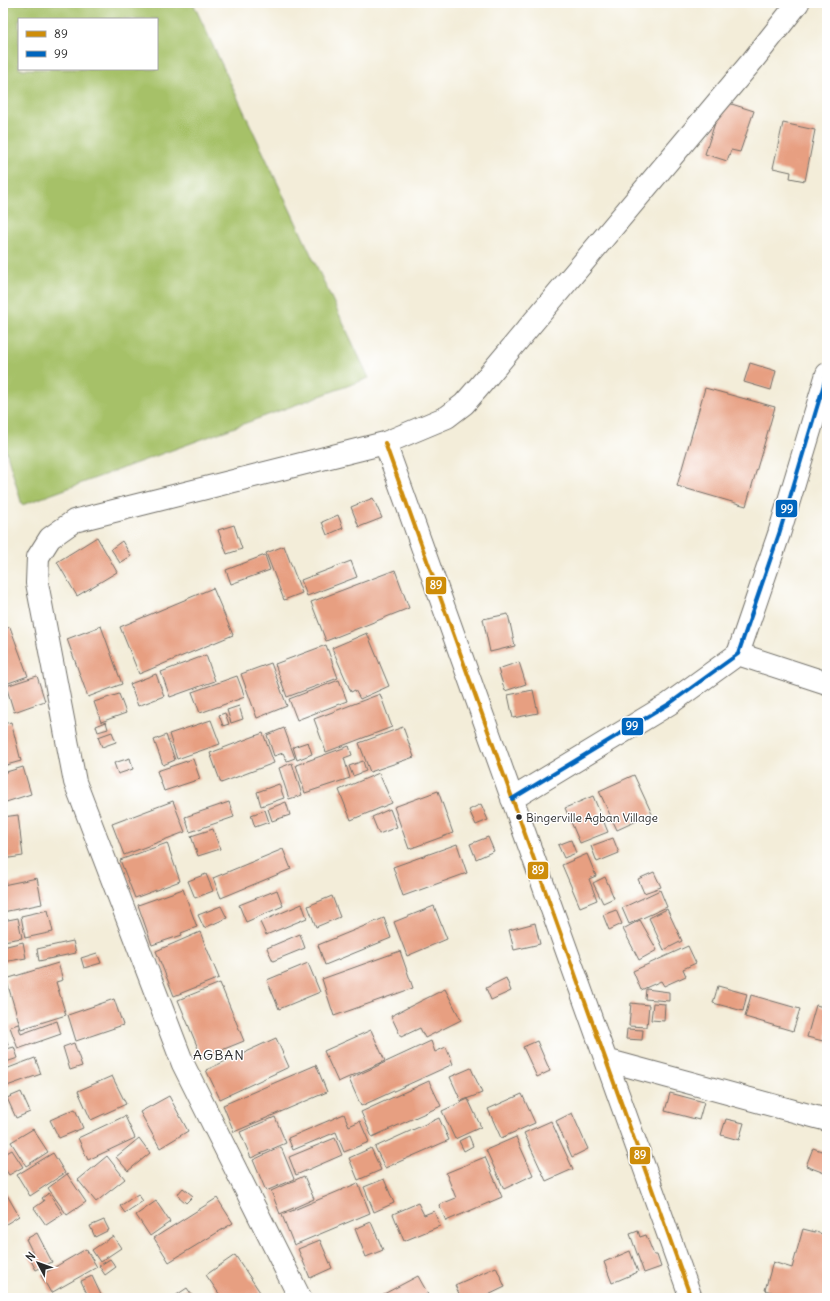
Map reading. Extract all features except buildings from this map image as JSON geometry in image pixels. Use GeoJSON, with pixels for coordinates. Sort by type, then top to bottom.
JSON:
{"type":"FeatureCollection","features":[{"type":"Feature","properties":{"kind":"street"},"geometry":{"type":"LineString","coordinates":[[300,1298],[183,1064],[75,782],[37,583],[38,557],[50,538],[74,521],[385,443],[448,417],[464,404],[473,394],[754,60],[798,3]]}},
{"type":"Feature","properties":{"kind":"street"},"geometry":{"type":"LineString","coordinates":[[512,799],[669,704],[738,654],[779,534],[827,374]]}},
{"type":"Feature","properties":{"kind":"street"},"geometry":{"type":"LineString","coordinates":[[385,443],[691,1298]]}},
{"type":"Feature","properties":{"kind":"street"},"geometry":{"type":"LineString","coordinates":[[738,654],[827,683]]}},
{"type":"Feature","properties":{"kind":"street"},"geometry":{"type":"LineString","coordinates":[[606,1060],[827,1120]]}},
{"type":"Feature","properties":{"kind":"green space"},"geometry":{"type":"Polygon","coordinates":[[[3,3],[193,3],[369,378],[22,505],[3,440],[3,3]]]}},
{"type":"Feature","properties":{"kind":"transit line","name":"99"},"geometry":{"type":"LineString","coordinates":[[512,799],[669,704],[738,654],[779,534],[827,374]]}},
{"type":"Feature","properties":{"kind":"transit line","name":"89"},"geometry":{"type":"LineString","coordinates":[[385,443],[691,1298]]}},
{"type":"Feature","properties":{"kind":"place","name":"Bingerville Agban Village"},"geometry":{"type":"Point","coordinates":[519,817]}},
{"type":"Feature","properties":{"kind":"district","name":"AGBAN"},"geometry":{"type":"Point","coordinates":[219,1055]}}]}
